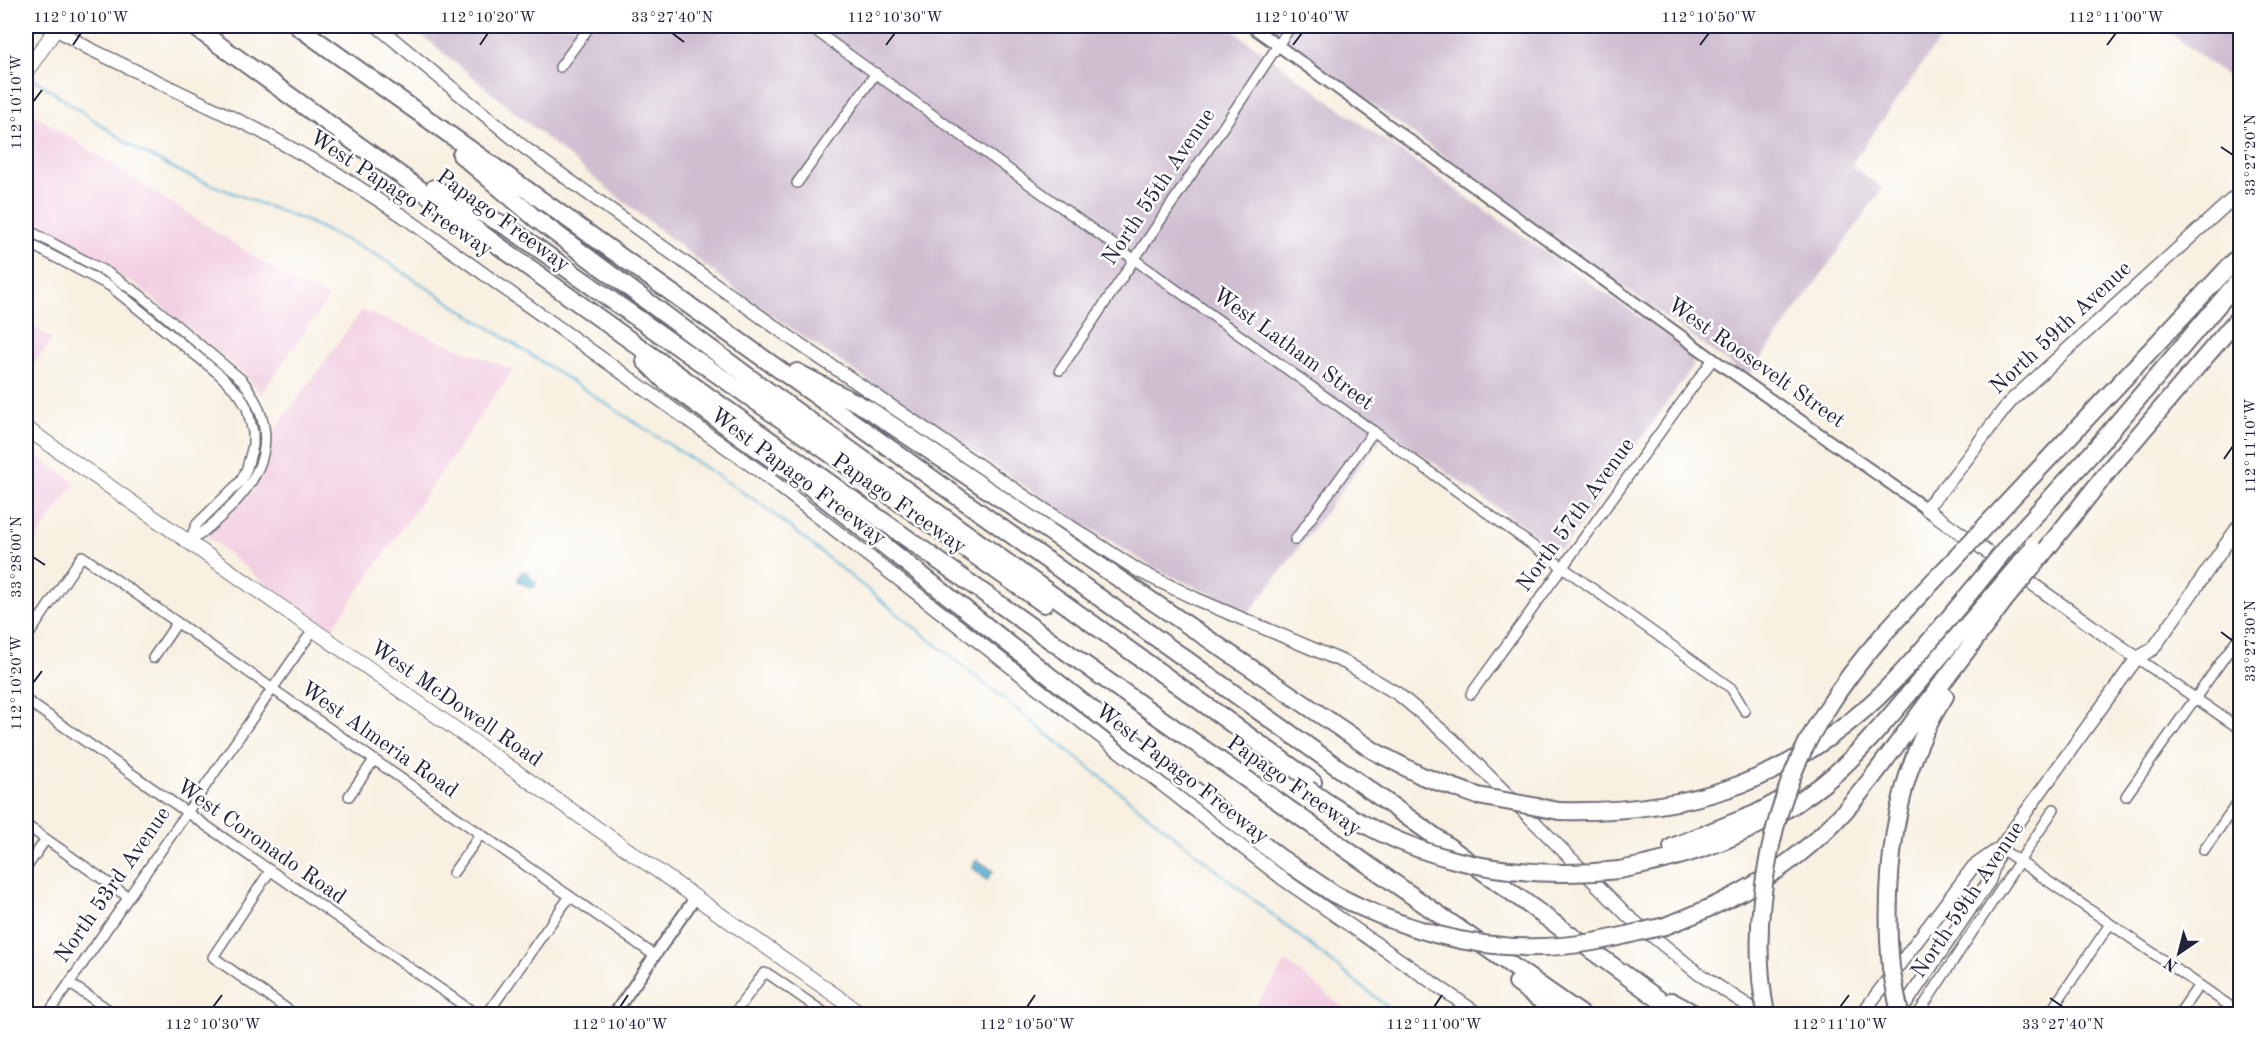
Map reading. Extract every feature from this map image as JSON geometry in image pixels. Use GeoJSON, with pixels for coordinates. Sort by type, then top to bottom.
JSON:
{"type":"FeatureCollection","features":[{"type":"Feature","properties":{"kind":"highway","name":"Papago Freeway"},"geometry":{"type":"LineString","coordinates":[[194,26],[1287,809],[1581,1014]]}},
{"type":"Feature","properties":{"kind":"highway","name":"Papago Freeway"},"geometry":{"type":"LineString","coordinates":[[297,26],[1430,833],[1679,1014]]}},
{"type":"Feature","properties":{"kind":"highway"},"geometry":{"type":"LineString","coordinates":[[381,86],[535,218],[1310,785]]}},
{"type":"Feature","properties":{"kind":"highway"},"geometry":{"type":"LineString","coordinates":[[377,158],[509,228],[1310,785],[1414,838],[1440,847],[1509,862],[1618,865],[1666,860],[1718,843],[1762,825],[1824,783],[1883,725],[2033,548],[2109,470],[2241,316]]}},
{"type":"Feature","properties":{"kind":"highway"},"geometry":{"type":"LineString","coordinates":[[1766,1014],[1761,919],[1768,864],[1784,800],[1802,754],[1840,687],[1871,648],[2241,255]]}},
{"type":"Feature","properties":{"kind":"highway"},"geometry":{"type":"LineString","coordinates":[[2033,548],[2090,455],[2241,279]]}},
{"type":"Feature","properties":{"kind":"highway"},"geometry":{"type":"LineString","coordinates":[[606,323],[666,381],[805,483],[1296,871],[1334,894],[1390,921],[1425,933],[1473,943],[1554,947],[1594,942],[1665,926],[1752,886],[1799,854],[1830,827],[1882,765],[1995,594]]}},
{"type":"Feature","properties":{"kind":"highway"},"geometry":{"type":"LineString","coordinates":[[745,346],[868,409],[1374,751],[1432,780],[1478,796],[1559,811],[1603,812],[1696,799],[1744,783],[1791,762],[1836,732],[1995,594]]}},
{"type":"Feature","properties":{"kind":"highway"},"geometry":{"type":"LineString","coordinates":[[1899,1014],[1891,968],[1889,872],[1900,802],[1920,741],[1935,710],[1952,686],[1995,594]]}},
{"type":"Feature","properties":{"kind":"highway"},"geometry":{"type":"LineString","coordinates":[[1287,809],[1558,1014]]}},
{"type":"Feature","properties":{"kind":"highway"},"geometry":{"type":"LineString","coordinates":[[1630,979],[1695,1014]]}},
{"type":"Feature","properties":{"kind":"main road"},"geometry":{"type":"LineString","coordinates":[[377,26],[525,148],[569,180],[795,341],[1042,508],[1140,571],[1196,599],[1338,659],[1398,694],[1452,739],[1629,917],[1699,974],[1761,1014]]}},
{"type":"Feature","properties":{"kind":"main road"},"geometry":{"type":"LineString","coordinates":[[26,72],[55,27]]}},
{"type":"Feature","properties":{"kind":"main road","name":"West Papago Freeway"},"geometry":{"type":"LineString","coordinates":[[55,27],[88,48],[258,130],[338,174],[403,216],[762,473],[1283,879],[1478,1014]]}},
{"type":"Feature","properties":{"kind":"main road","name":"North 59th Avenue"},"geometry":{"type":"LineString","coordinates":[[1925,508],[2012,400],[2241,192]]}},
{"type":"Feature","properties":{"kind":"main road","name":"West McDowell Road"},"geometry":{"type":"LineString","coordinates":[[26,428],[862,1014]]}},
{"type":"Feature","properties":{"kind":"main road","name":"West Roosevelt Street"},"geometry":{"type":"LineString","coordinates":[[1925,508],[2137,658]]}},
{"type":"Feature","properties":{"kind":"main road","name":"North 59th Avenue"},"geometry":{"type":"LineString","coordinates":[[1899,1014],[1989,881],[2000,848],[2137,658],[2152,649],[2241,524]]}},
{"type":"Feature","properties":{"kind":"main road","name":"North 59th Avenue"},"geometry":{"type":"LineString","coordinates":[[1862,1014],[1973,867],[2000,848]]}},
{"type":"Feature","properties":{"kind":"street"},"geometry":{"type":"LineString","coordinates":[[560,67],[590,26]]}},
{"type":"Feature","properties":{"kind":"street","name":"West Latham Street"},"geometry":{"type":"LineString","coordinates":[[809,26],[1731,688],[1745,711]]}},
{"type":"Feature","properties":{"kind":"street","name":"West Roosevelt Street"},"geometry":{"type":"LineString","coordinates":[[1251,26],[1713,359],[1925,508]]}},
{"type":"Feature","properties":{"kind":"street","name":"North 55th Avenue"},"geometry":{"type":"LineString","coordinates":[[1060,370],[1292,26]]}},
{"type":"Feature","properties":{"kind":"street"},"geometry":{"type":"LineString","coordinates":[[797,183],[876,73]]}},
{"type":"Feature","properties":{"kind":"street"},"geometry":{"type":"LineString","coordinates":[[26,229],[111,275],[140,295],[242,380],[258,407],[265,434],[264,454],[257,472],[246,491],[204,532],[189,543]]}},
{"type":"Feature","properties":{"kind":"street"},"geometry":{"type":"LineString","coordinates":[[26,242],[110,286],[219,374],[240,395],[247,408],[254,445],[247,468],[241,481],[197,524],[189,543]]}},
{"type":"Feature","properties":{"kind":"street","name":"North 57th Avenue"},"geometry":{"type":"LineString","coordinates":[[1471,694],[1713,359]]}},
{"type":"Feature","properties":{"kind":"street"},"geometry":{"type":"LineString","coordinates":[[1295,540],[1374,431]]}},
{"type":"Feature","properties":{"kind":"street","name":"West Almeria Road"},"geometry":{"type":"LineString","coordinates":[[26,639],[82,556],[654,955]]}},
{"type":"Feature","properties":{"kind":"street"},"geometry":{"type":"LineString","coordinates":[[153,658],[177,623]]}},
{"type":"Feature","properties":{"kind":"street","name":"North 53rd Avenue"},"geometry":{"type":"LineString","coordinates":[[48,1014],[314,630]]}},
{"type":"Feature","properties":{"kind":"street"},"geometry":{"type":"LineString","coordinates":[[2126,796],[2241,635]]}},
{"type":"Feature","properties":{"kind":"street","name":"West Roosevelt Street"},"geometry":{"type":"LineString","coordinates":[[2137,658],[2241,729]]}},
{"type":"Feature","properties":{"kind":"street","name":"West Coronado Road"},"geometry":{"type":"LineString","coordinates":[[26,700],[186,814],[476,1014]]}},
{"type":"Feature","properties":{"kind":"street"},"geometry":{"type":"LineString","coordinates":[[349,796],[374,760]]}},
{"type":"Feature","properties":{"kind":"street"},"geometry":{"type":"LineString","coordinates":[[2204,850],[2241,799]]}},
{"type":"Feature","properties":{"kind":"street","name":"North 59th Avenue"},"geometry":{"type":"LineString","coordinates":[[1918,1014],[2054,809]]}},
{"type":"Feature","properties":{"kind":"street"},"geometry":{"type":"LineString","coordinates":[[26,825],[128,897]]}},
{"type":"Feature","properties":{"kind":"street"},"geometry":{"type":"LineString","coordinates":[[453,873],[481,834]]}},
{"type":"Feature","properties":{"kind":"street"},"geometry":{"type":"LineString","coordinates":[[26,868],[46,839]]}},
{"type":"Feature","properties":{"kind":"street"},"geometry":{"type":"LineString","coordinates":[[2000,848],[2241,1013]]}},
{"type":"Feature","properties":{"kind":"street"},"geometry":{"type":"LineString","coordinates":[[270,871],[213,957],[294,1014]]}},
{"type":"Feature","properties":{"kind":"street"},"geometry":{"type":"LineString","coordinates":[[487,1014],[570,896]]}},
{"type":"Feature","properties":{"kind":"street"},"geometry":{"type":"LineString","coordinates":[[614,1014],[695,898]]}},
{"type":"Feature","properties":{"kind":"street"},"geometry":{"type":"LineString","coordinates":[[2049,1014],[2110,924]]}},
{"type":"Feature","properties":{"kind":"street"},"geometry":{"type":"LineString","coordinates":[[734,1014],[764,973],[826,1014]]}},
{"type":"Feature","properties":{"kind":"street"},"geometry":{"type":"LineString","coordinates":[[69,982],[116,1014]]}},
{"type":"Feature","properties":{"kind":"street"},"geometry":{"type":"LineString","coordinates":[[2179,1014],[2199,984]]}},
{"type":"Feature","properties":{"kind":"shaded area"},"geometry":{"type":"Polygon","coordinates":[[[411,26],[1227,26],[1364,126],[1692,353],[1693,366],[1566,545],[1560,549],[1554,548],[1387,430],[1250,612],[1156,569],[1054,506],[746,298],[609,190],[411,26]]]}},
{"type":"Feature","properties":{"kind":"shaded area"},"geometry":{"type":"Polygon","coordinates":[[[1264,26],[1949,26],[1851,165],[1883,188],[1748,377],[1264,26]]]}},
{"type":"Feature","properties":{"kind":"shaded area"},"geometry":{"type":"Polygon","coordinates":[[[2160,26],[2240,26],[2240,86],[2197,53],[2160,26]]]}},
{"type":"Feature","properties":{"kind":"shaded area"},"geometry":{"type":"Polygon","coordinates":[[[26,109],[298,285],[329,297],[261,394],[244,374],[135,284],[26,222],[26,109]]]}},
{"type":"Feature","properties":{"kind":"shaded area"},"geometry":{"type":"Polygon","coordinates":[[[362,310],[513,370],[331,630],[274,591],[208,536],[211,528],[253,491],[266,459],[270,437],[362,310]]]}},
{"type":"Feature","properties":{"kind":"shaded area"},"geometry":{"type":"Polygon","coordinates":[[[26,321],[52,339],[26,375],[26,321]]]}},
{"type":"Feature","properties":{"kind":"shaded area"},"geometry":{"type":"Polygon","coordinates":[[[26,448],[76,482],[26,554],[26,448]]]}},
{"type":"Feature","properties":{"kind":"shaded area"},"geometry":{"type":"Polygon","coordinates":[[[1287,962],[1351,1014],[1249,1014],[1287,962]]]}},
{"type":"Feature","properties":{"kind":"water"},"geometry":{"type":"Polygon","coordinates":[[[524,571],[529,573],[529,577],[536,582],[535,587],[531,588],[518,581],[520,574],[524,571]]]}},
{"type":"Feature","properties":{"kind":"water"},"geometry":{"type":"Polygon","coordinates":[[[977,860],[993,871],[987,880],[972,867],[977,860]]]}},
{"type":"Feature","properties":{"kind":"waterway"},"geometry":{"type":"LineString","coordinates":[[28,75],[138,150],[189,176],[306,221],[375,254],[761,504],[1396,1014]]}}]}
